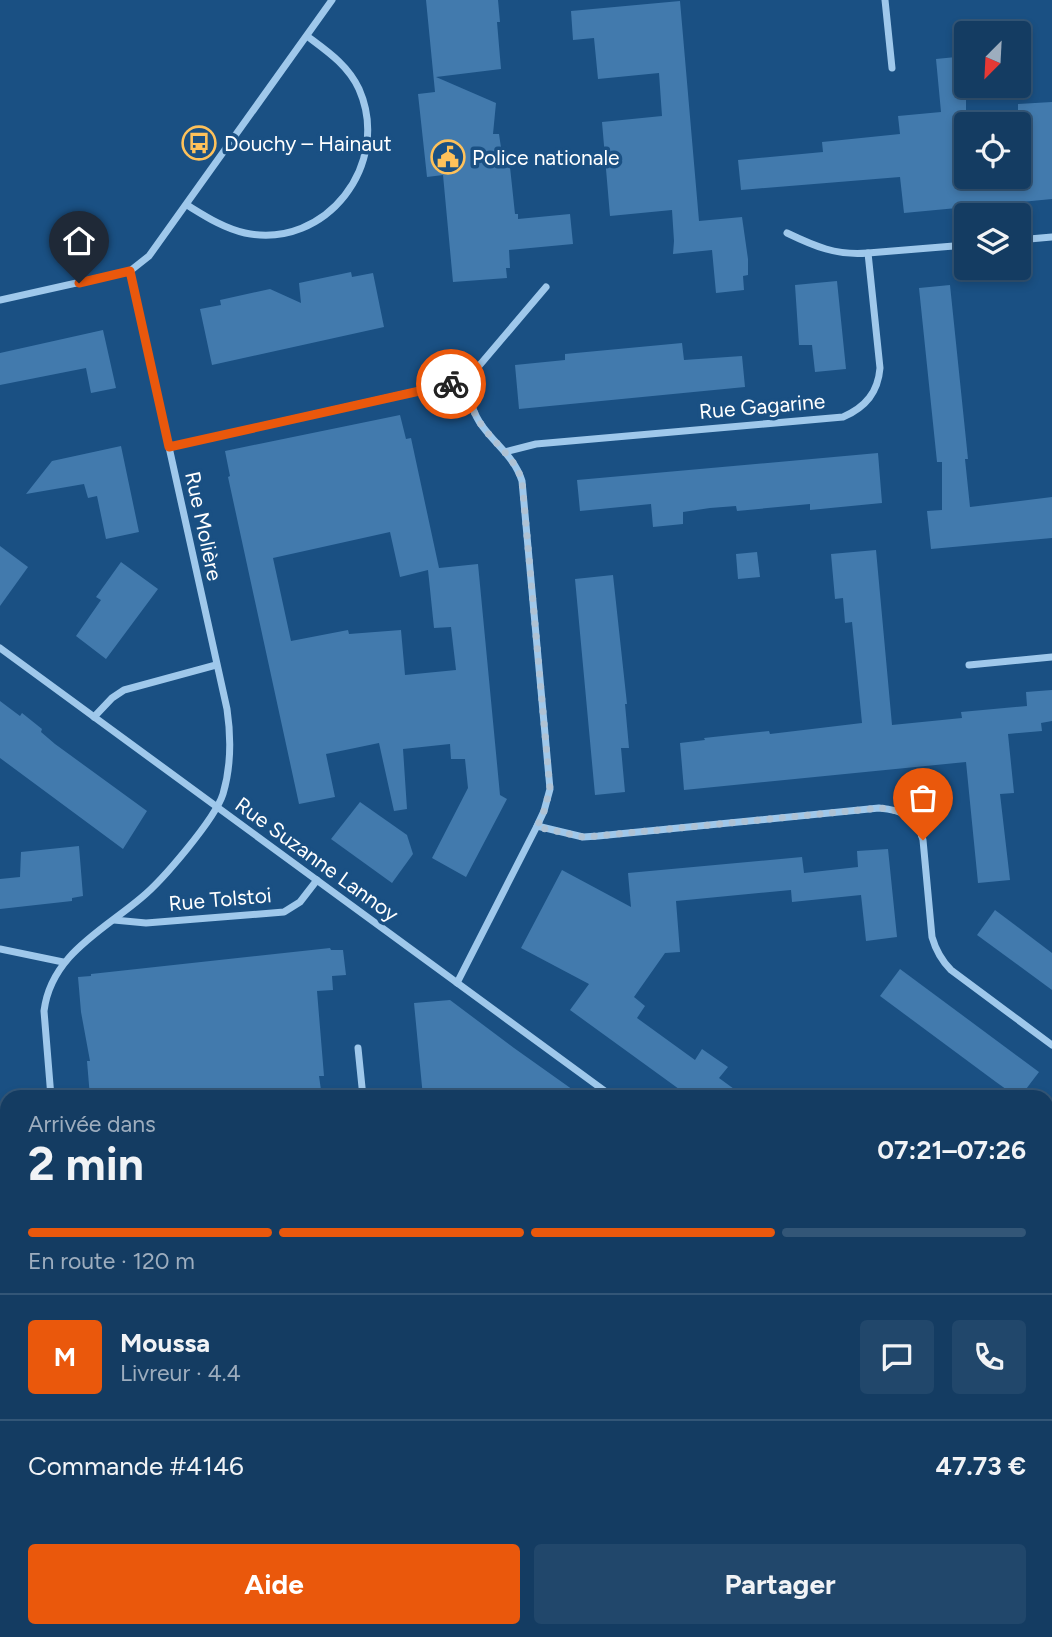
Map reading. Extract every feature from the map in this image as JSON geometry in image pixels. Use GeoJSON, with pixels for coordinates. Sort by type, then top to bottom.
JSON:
{"type":"FeatureCollection","features":[{"type":"Feature","properties":{"kind":"street"},"geometry":{"type":"LineString","coordinates":[[0,300],[130,271],[149,256],[332,0]]}},
{"type":"Feature","properties":{"kind":"street"},"geometry":{"type":"LineString","coordinates":[[885,0],[892,68]]}},
{"type":"Feature","properties":{"kind":"street"},"geometry":{"type":"LineString","coordinates":[[187,205],[231,229],[275,235],[318,220],[350,190],[361,169],[367,148],[364,103],[342,64],[307,36]]}},
{"type":"Feature","properties":{"kind":"street"},"geometry":{"type":"LineString","coordinates":[[787,233],[824,250],[841,254],[954,245]]}},
{"type":"Feature","properties":{"kind":"street"},"geometry":{"type":"LineString","coordinates":[[1031,239],[1052,237]]}},
{"type":"Feature","properties":{"kind":"street","name":"Rue Gagarine"},"geometry":{"type":"LineString","coordinates":[[505,452],[536,444],[844,416],[851,413],[870,399],[879,378],[868,253]]}},
{"type":"Feature","properties":{"kind":"street","name":"Rue Molière"},"geometry":{"type":"LineString","coordinates":[[130,271],[227,709],[230,742],[225,785],[217,807]]}},
{"type":"Feature","properties":{"kind":"street"},"geometry":{"type":"LineString","coordinates":[[169,447],[467,380],[546,287]]}},
{"type":"Feature","properties":{"kind":"street"},"geometry":{"type":"LineString","coordinates":[[457,983],[537,827],[550,789],[522,481],[514,463],[475,415],[467,380]]}},
{"type":"Feature","properties":{"kind":"street","name":"Rue Suzanne Lannoy"},"geometry":{"type":"LineString","coordinates":[[0,648],[604,1090]]}},
{"type":"Feature","properties":{"kind":"street"},"geometry":{"type":"LineString","coordinates":[[969,664],[1052,657]]}},
{"type":"Feature","properties":{"kind":"street"},"geometry":{"type":"LineString","coordinates":[[94,717],[124,690],[216,666]]}},
{"type":"Feature","properties":{"kind":"street","name":"Rue Tolstoi"},"geometry":{"type":"LineString","coordinates":[[50,1090],[44,1011],[50,986],[63,962],[74,950],[143,897],[168,872],[217,807]]}},
{"type":"Feature","properties":{"kind":"street"},"geometry":{"type":"LineString","coordinates":[[537,827],[591,837],[879,808],[906,813],[920,828],[923,840],[932,937],[941,960],[1052,1045]]}},
{"type":"Feature","properties":{"kind":"street","name":"Rue Tolstoi"},"geometry":{"type":"LineString","coordinates":[[114,919],[146,923],[284,912],[300,902],[317,880]]}},
{"type":"Feature","properties":{"kind":"street"},"geometry":{"type":"LineString","coordinates":[[0,949],[63,962]]}},
{"type":"Feature","properties":{"kind":"street"},"geometry":{"type":"LineString","coordinates":[[358,1048],[362,1090]]}},
{"type":"Feature","properties":{"kind":"building"},"geometry":{"type":"Polygon","coordinates":[[[426,0],[498,0],[501,69],[436,77],[496,103],[493,134],[499,134],[504,168],[510,167],[515,214],[518,214],[518,219],[570,214],[573,244],[509,250],[510,268],[506,268],[507,278],[453,282],[443,175],[427,177],[418,94],[435,92],[426,0]]]}},
{"type":"Feature","properties":{"kind":"building"},"geometry":{"type":"Polygon","coordinates":[[[680,1],[699,221],[742,217],[748,259],[748,275],[743,276],[744,290],[716,293],[712,250],[673,254],[672,210],[610,216],[602,122],[662,116],[659,73],[598,79],[594,38],[573,40],[571,11],[680,1]]]}},
{"type":"Feature","properties":{"kind":"building"},"geometry":{"type":"Polygon","coordinates":[[[954,57],[954,98],[966,98],[966,112],[954,112],[954,189],[1031,189],[1031,112],[1018,112],[1018,104],[1052,102],[1052,199],[1010,203],[954,203],[954,208],[904,213],[900,177],[741,190],[738,160],[823,152],[822,142],[900,134],[898,116],[941,112],[936,59],[954,57]]]}},
{"type":"Feature","properties":{"kind":"building"},"geometry":{"type":"Polygon","coordinates":[[[351,272],[352,277],[373,273],[384,327],[212,365],[200,309],[221,305],[220,300],[270,289],[301,303],[299,283],[351,272]]]}},
{"type":"Feature","properties":{"kind":"building"},"geometry":{"type":"Polygon","coordinates":[[[837,281],[846,369],[815,372],[812,345],[799,345],[795,285],[837,281]]]}},
{"type":"Feature","properties":{"kind":"building"},"geometry":{"type":"Polygon","coordinates":[[[950,285],[968,459],[965,459],[970,507],[1052,497],[1052,538],[931,549],[927,511],[942,510],[942,462],[937,462],[919,288],[950,285]]]}},
{"type":"Feature","properties":{"kind":"building"},"geometry":{"type":"Polygon","coordinates":[[[103,330],[116,388],[91,393],[86,368],[0,385],[0,353],[103,330]]]}},
{"type":"Feature","properties":{"kind":"building"},"geometry":{"type":"Polygon","coordinates":[[[682,343],[684,360],[742,356],[745,387],[519,409],[515,365],[565,360],[565,354],[682,343]]]}},
{"type":"Feature","properties":{"kind":"building"},"geometry":{"type":"Polygon","coordinates":[[[400,415],[406,439],[411,438],[439,568],[478,564],[500,795],[507,799],[466,877],[432,858],[468,788],[465,759],[451,759],[450,744],[403,749],[407,809],[394,811],[379,743],[326,754],[335,797],[299,804],[228,477],[230,476],[225,451],[400,415]],[[390,532],[273,558],[291,641],[348,630],[349,634],[401,630],[405,675],[456,670],[451,627],[434,628],[428,570],[400,577],[390,532]]]}},
{"type":"Feature","properties":{"kind":"building"},"geometry":{"type":"Polygon","coordinates":[[[121,446],[139,532],[106,539],[97,496],[88,498],[84,484],[26,494],[52,461],[121,446]]]}},
{"type":"Feature","properties":{"kind":"building"},"geometry":{"type":"Polygon","coordinates":[[[878,453],[882,503],[810,510],[810,504],[737,511],[736,506],[710,508],[683,512],[683,524],[653,527],[651,504],[580,511],[577,480],[878,453]]]}},
{"type":"Feature","properties":{"kind":"building"},"geometry":{"type":"Polygon","coordinates":[[[0,546],[28,567],[0,606],[0,546]]]}},
{"type":"Feature","properties":{"kind":"building"},"geometry":{"type":"Polygon","coordinates":[[[876,550],[892,725],[962,718],[961,712],[1027,706],[1026,692],[1052,690],[1052,721],[1041,723],[1042,731],[1008,734],[1014,793],[1000,794],[1010,880],[978,883],[966,762],[684,790],[680,743],[705,740],[704,738],[769,731],[770,734],[862,723],[852,622],[845,623],[843,598],[835,599],[831,554],[876,550]]]}},
{"type":"Feature","properties":{"kind":"building"},"geometry":{"type":"Polygon","coordinates":[[[757,552],[760,577],[738,579],[736,554],[757,552]]]}},
{"type":"Feature","properties":{"kind":"building"},"geometry":{"type":"Polygon","coordinates":[[[121,562],[158,589],[106,659],[76,636],[101,600],[96,597],[121,562]]]}},
{"type":"Feature","properties":{"kind":"building"},"geometry":{"type":"Polygon","coordinates":[[[613,575],[629,748],[621,748],[625,792],[595,795],[575,579],[613,575]]]}},
{"type":"Feature","properties":{"kind":"building"},"geometry":{"type":"Polygon","coordinates":[[[0,701],[20,716],[22,713],[55,744],[147,811],[123,849],[0,758],[0,701]]]}},
{"type":"Feature","properties":{"kind":"building"},"geometry":{"type":"Polygon","coordinates":[[[360,802],[407,835],[413,854],[392,883],[331,839],[360,802]]]}},
{"type":"Feature","properties":{"kind":"building"},"geometry":{"type":"Polygon","coordinates":[[[79,846],[83,896],[72,898],[72,901],[0,909],[0,879],[20,877],[21,852],[79,846]]]}},
{"type":"Feature","properties":{"kind":"building"},"geometry":{"type":"Polygon","coordinates":[[[888,849],[897,937],[866,941],[861,895],[792,902],[791,890],[676,901],[680,952],[665,953],[634,997],[645,1006],[637,1018],[695,1060],[702,1049],[728,1067],[719,1078],[735,1090],[680,1090],[570,1010],[589,984],[521,948],[562,870],[631,907],[628,873],[802,857],[804,873],[858,867],[857,851],[888,849]]]}},
{"type":"Feature","properties":{"kind":"building"},"geometry":{"type":"Polygon","coordinates":[[[995,910],[1052,953],[1052,990],[977,935],[995,910]]]}},
{"type":"Feature","properties":{"kind":"building"},"geometry":{"type":"Polygon","coordinates":[[[330,948],[343,950],[346,975],[332,976],[333,990],[317,991],[324,1076],[319,1076],[321,1090],[89,1090],[87,1061],[90,1061],[78,977],[330,948]]]}},
{"type":"Feature","properties":{"kind":"building"},"geometry":{"type":"Polygon","coordinates":[[[900,969],[1039,1072],[1025,1090],[1007,1090],[880,996],[900,969]]]}},
{"type":"Feature","properties":{"kind":"building"},"geometry":{"type":"Polygon","coordinates":[[[450,1000],[573,1090],[422,1090],[414,1003],[450,1000]]]}},
{"type":"Feature","properties":{"kind":"way so far"},"geometry":{"type":"LineString","coordinates":[[451,384],[467,380],[475,415],[514,463],[522,481],[550,789],[537,827],[583,837],[879,808],[906,813],[915,820],[923,840]]}},
{"type":"Feature","properties":{"kind":"place","name":"Douchy – Hainaut"},"geometry":{"type":"Point","coordinates":[199,143]}},
{"type":"Feature","properties":{"kind":"place","name":"Police nationale"},"geometry":{"type":"Point","coordinates":[448,157]}},
{"type":"Feature","properties":{"kind":"route"},"geometry":{"type":"LineString","coordinates":[[79,283],[130,271],[169,447],[451,384]]}}]}
